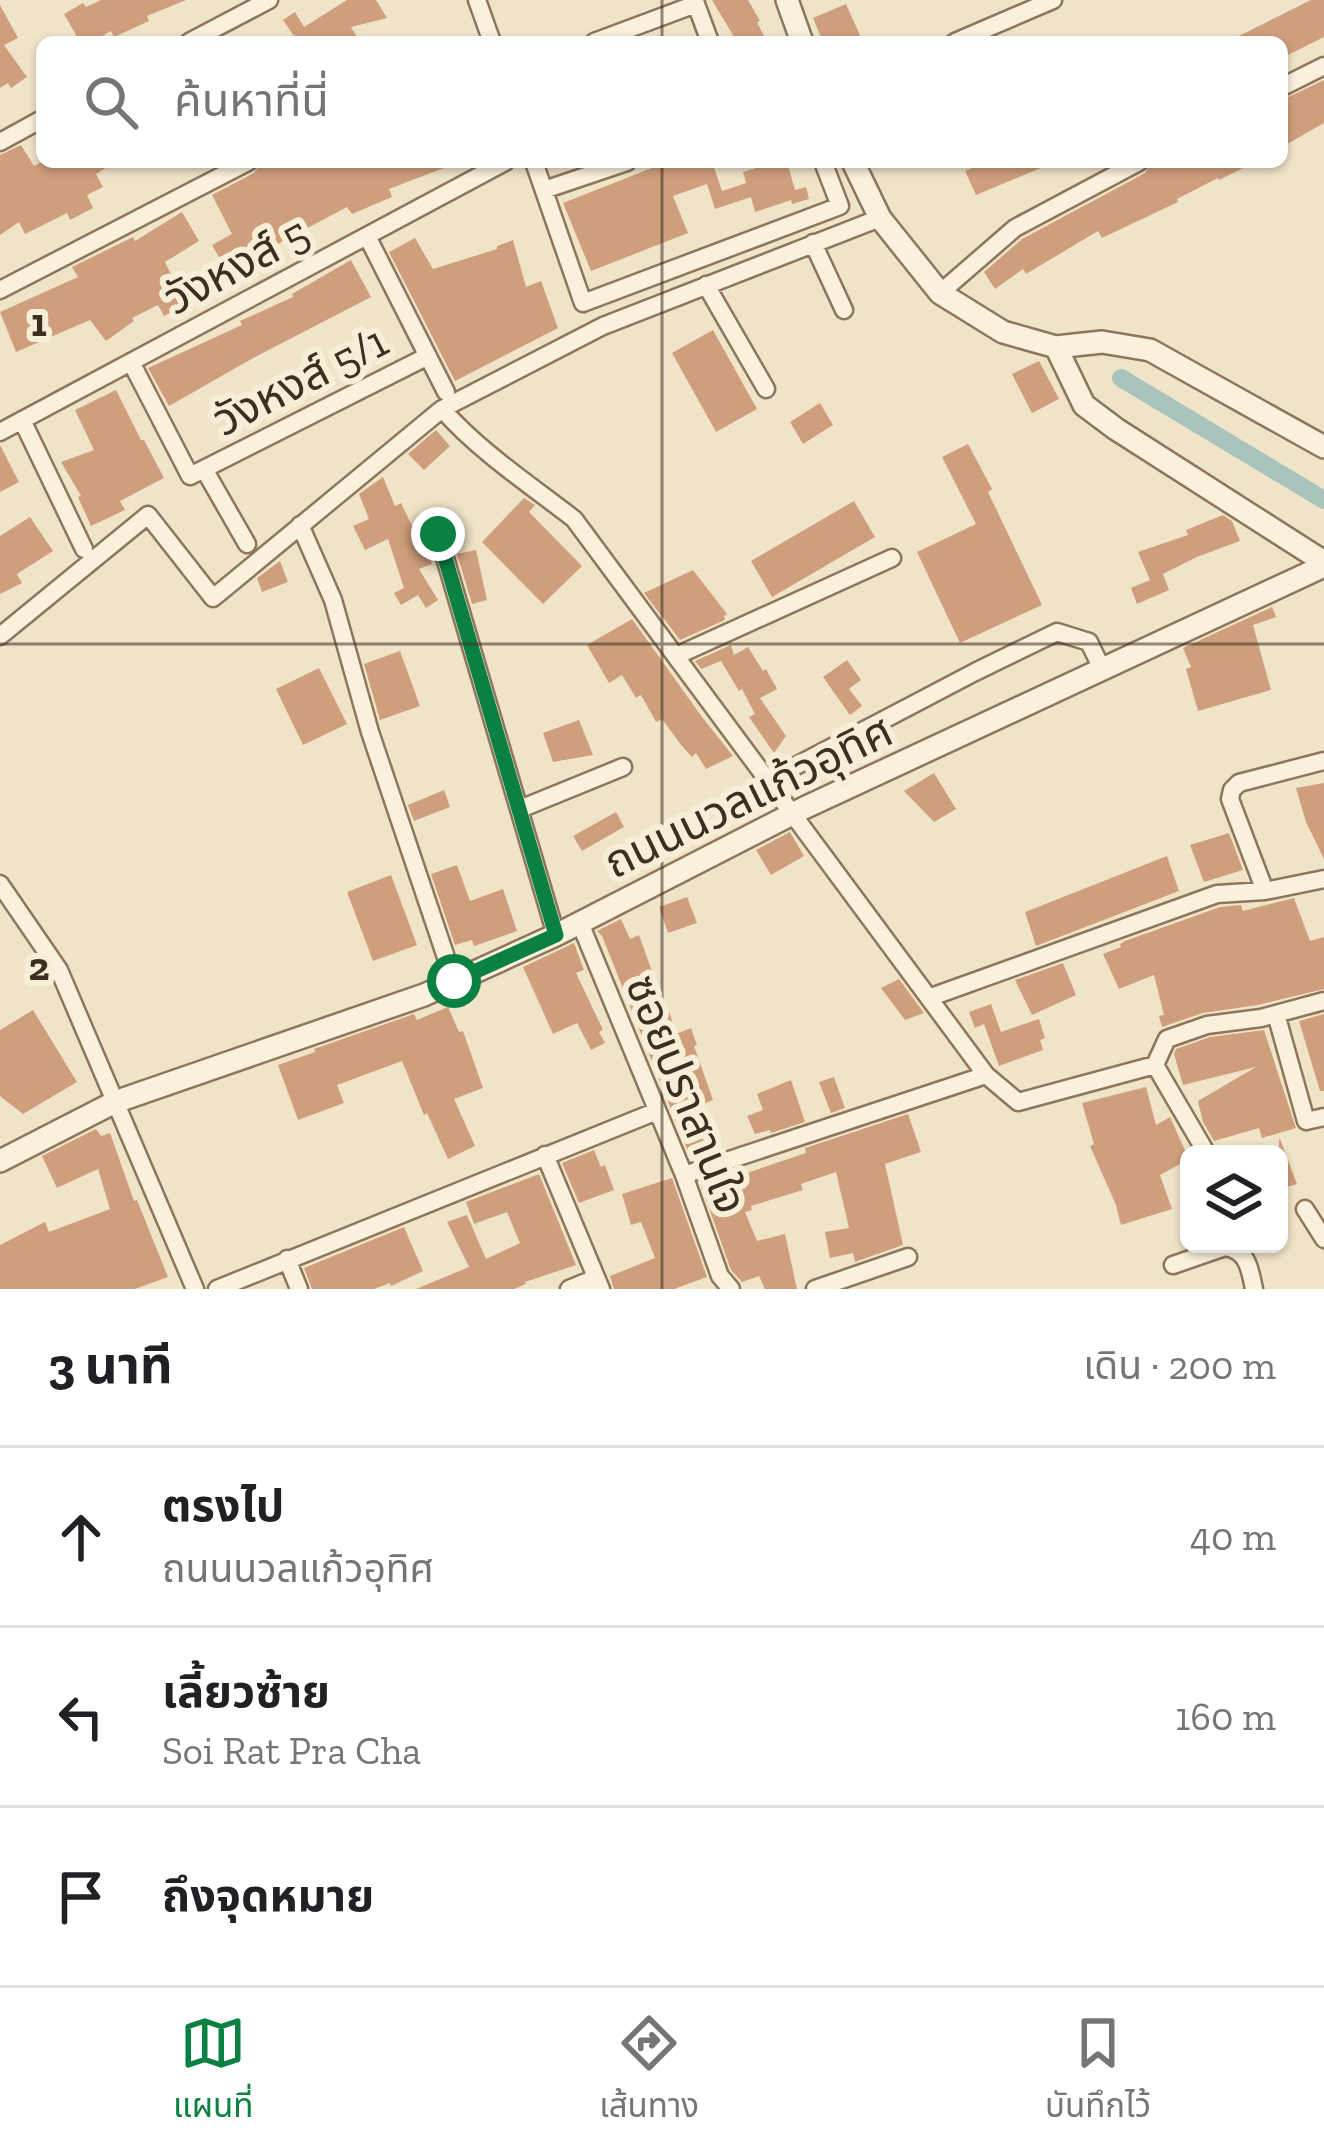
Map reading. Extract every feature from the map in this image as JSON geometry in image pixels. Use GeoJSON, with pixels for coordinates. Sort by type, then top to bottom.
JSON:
{"type":"FeatureCollection","features":[{"type":"Feature","properties":{"kind":"street"},"geometry":{"type":"LineString","coordinates":[[199,36],[250,5],[269,0]]}},
{"type":"Feature","properties":{"kind":"street"},"geometry":{"type":"LineString","coordinates":[[477,0],[486,36]]}},
{"type":"Feature","properties":{"kind":"street"},"geometry":{"type":"LineString","coordinates":[[787,0],[800,36]]}},
{"type":"Feature","properties":{"kind":"street"},"geometry":{"type":"LineString","coordinates":[[969,36],[1053,0]]}},
{"type":"Feature","properties":{"kind":"street"},"geometry":{"type":"LineString","coordinates":[[609,36],[696,4],[708,36]]}},
{"type":"Feature","properties":{"kind":"street"},"geometry":{"type":"LineString","coordinates":[[1288,84],[1324,66]]}},
{"type":"Feature","properties":{"kind":"street"},"geometry":{"type":"LineString","coordinates":[[0,142],[36,122]]}},
{"type":"Feature","properties":{"kind":"street"},"geometry":{"type":"LineString","coordinates":[[0,290],[236,168]]}},
{"type":"Feature","properties":{"kind":"street","name":"วังหงส์ 5"},"geometry":{"type":"LineString","coordinates":[[0,432],[495,168]]}},
{"type":"Feature","properties":{"kind":"street"},"geometry":{"type":"LineString","coordinates":[[536,168],[583,302],[840,206],[825,168]]}},
{"type":"Feature","properties":{"kind":"street"},"geometry":{"type":"LineString","coordinates":[[544,190],[609,168]]}},
{"type":"Feature","properties":{"kind":"street"},"geometry":{"type":"LineString","coordinates":[[856,168],[880,218],[940,293],[1003,332],[1056,347],[1102,342],[1150,350],[1324,447]]}},
{"type":"Feature","properties":{"kind":"street"},"geometry":{"type":"LineString","coordinates":[[940,293],[1016,228],[1127,168]]}},
{"type":"Feature","properties":{"kind":"street"},"geometry":{"type":"LineString","coordinates":[[0,636],[148,515],[213,598],[444,400],[603,326],[880,218]]}},
{"type":"Feature","properties":{"kind":"street","name":"วังหงส์ 5/1"},"geometry":{"type":"LineString","coordinates":[[367,236],[428,356],[444,400],[473,441],[574,519],[986,1075]]}},
{"type":"Feature","properties":{"kind":"street"},"geometry":{"type":"LineString","coordinates":[[814,243],[844,310]]}},
{"type":"Feature","properties":{"kind":"street"},"geometry":{"type":"LineString","coordinates":[[706,285],[766,388]]}},
{"type":"Feature","properties":{"kind":"street"},"geometry":{"type":"LineString","coordinates":[[1056,347],[1084,405],[1324,564]]}},
{"type":"Feature","properties":{"kind":"street","name":"วังหงส์ 5/1"},"geometry":{"type":"LineString","coordinates":[[131,362],[190,476],[428,356]]}},
{"type":"Feature","properties":{"kind":"street"},"geometry":{"type":"LineString","coordinates":[[22,420],[84,550]]}},
{"type":"Feature","properties":{"kind":"street"},"geometry":{"type":"LineString","coordinates":[[204,469],[247,544]]}},
{"type":"Feature","properties":{"kind":"street"},"geometry":{"type":"LineString","coordinates":[[300,525],[333,600],[374,744],[454,981]]}},
{"type":"Feature","properties":{"kind":"street"},"geometry":{"type":"LineString","coordinates":[[438,534],[556,935]]}},
{"type":"Feature","properties":{"kind":"street"},"geometry":{"type":"LineString","coordinates":[[676,656],[892,558]]}},
{"type":"Feature","properties":{"kind":"street","name":"ถนนนวลแก้วอุทิศ"},"geometry":{"type":"LineString","coordinates":[[0,1161],[115,1102],[454,981],[556,935],[793,813],[1324,564]]}},
{"type":"Feature","properties":{"kind":"street"},"geometry":{"type":"LineString","coordinates":[[769,781],[1058,632],[1089,642],[1102,669]]}},
{"type":"Feature","properties":{"kind":"street"},"geometry":{"type":"LineString","coordinates":[[1265,891],[1230,799],[1232,790],[1239,784],[1324,761]]}},
{"type":"Feature","properties":{"kind":"street"},"geometry":{"type":"LineString","coordinates":[[520,809],[623,767]]}},
{"type":"Feature","properties":{"kind":"street"},"geometry":{"type":"LineString","coordinates":[[931,997],[1217,894],[1265,891],[1324,879]]}},
{"type":"Feature","properties":{"kind":"street"},"geometry":{"type":"LineString","coordinates":[[0,884],[59,970],[195,1289]]}},
{"type":"Feature","properties":{"kind":"street","name":"ซอยปราสานใจ"},"geometry":{"type":"LineString","coordinates":[[580,922],[720,1276],[731,1289]]}},
{"type":"Feature","properties":{"kind":"street"},"geometry":{"type":"LineString","coordinates":[[683,1175],[986,1075],[1018,1102],[1155,1065],[1168,1040],[1207,1025],[1324,1001]]}},
{"type":"Feature","properties":{"kind":"street"},"geometry":{"type":"LineString","coordinates":[[1276,1013],[1306,1121],[1324,1117]]}},
{"type":"Feature","properties":{"kind":"street"},"geometry":{"type":"LineString","coordinates":[[1155,1065],[1202,1145]]}},
{"type":"Feature","properties":{"kind":"street"},"geometry":{"type":"LineString","coordinates":[[217,1289],[657,1111]]}},
{"type":"Feature","properties":{"kind":"street"},"geometry":{"type":"LineString","coordinates":[[545,1156],[599,1284],[569,1289]]}},
{"type":"Feature","properties":{"kind":"street"},"geometry":{"type":"LineString","coordinates":[[1305,1209],[1324,1239]]}},
{"type":"Feature","properties":{"kind":"street"},"geometry":{"type":"LineString","coordinates":[[1173,1264],[1234,1248],[1249,1265],[1254,1289]]}},
{"type":"Feature","properties":{"kind":"street"},"geometry":{"type":"LineString","coordinates":[[815,1289],[908,1256]]}},
{"type":"Feature","properties":{"kind":"street"},"geometry":{"type":"LineString","coordinates":[[286,1259],[299,1289]]}},
{"type":"Feature","properties":{"kind":"building"},"geometry":{"type":"Polygon","coordinates":[[[101,0],[186,0],[147,16],[149,21],[116,36],[111,31],[102,36],[77,36],[64,14],[83,3],[86,7],[101,0]]]}},
{"type":"Feature","properties":{"kind":"building"},"geometry":{"type":"Polygon","coordinates":[[[347,0],[376,0],[387,18],[351,27],[356,36],[294,36],[283,20],[295,12],[304,27],[347,0]]]}},
{"type":"Feature","properties":{"kind":"building"},"geometry":{"type":"Polygon","coordinates":[[[712,0],[748,0],[764,36],[733,36],[712,0]]]}},
{"type":"Feature","properties":{"kind":"building"},"geometry":{"type":"Polygon","coordinates":[[[1311,0],[1324,0],[1324,37],[1288,55],[1288,36],[1239,36],[1311,0]]]}},
{"type":"Feature","properties":{"kind":"building"},"geometry":{"type":"Polygon","coordinates":[[[846,4],[860,36],[820,36],[813,18],[846,4]]]}},
{"type":"Feature","properties":{"kind":"building"},"geometry":{"type":"Polygon","coordinates":[[[0,5],[18,38],[4,45],[27,77],[11,88],[8,83],[0,88],[0,5]]]}},
{"type":"Feature","properties":{"kind":"building"},"geometry":{"type":"Polygon","coordinates":[[[1324,80],[1324,123],[1288,144],[1288,97],[1324,80]]]}},
{"type":"Feature","properties":{"kind":"building"},"geometry":{"type":"Polygon","coordinates":[[[21,145],[36,168],[106,168],[96,174],[103,187],[87,195],[93,208],[70,220],[67,213],[25,234],[19,222],[0,235],[0,155],[21,145]]]}},
{"type":"Feature","properties":{"kind":"building"},"geometry":{"type":"Polygon","coordinates":[[[257,168],[444,168],[389,189],[392,197],[352,214],[347,207],[227,271],[212,245],[232,234],[212,195],[257,168]]]}},
{"type":"Feature","properties":{"kind":"building"},"geometry":{"type":"Polygon","coordinates":[[[652,168],[714,168],[722,191],[746,183],[743,172],[789,168],[795,190],[806,187],[809,199],[755,212],[751,197],[715,209],[707,184],[673,196],[688,233],[591,271],[563,203],[652,168]]]}},
{"type":"Feature","properties":{"kind":"building"},"geometry":{"type":"Polygon","coordinates":[[[972,168],[1041,168],[976,195],[965,171],[972,168]]]}},
{"type":"Feature","properties":{"kind":"building"},"geometry":{"type":"Polygon","coordinates":[[[1148,168],[1243,168],[1102,238],[1098,231],[1026,274],[1023,269],[995,289],[984,272],[1022,239],[1148,168]]]}},
{"type":"Feature","properties":{"kind":"building"},"geometry":{"type":"Polygon","coordinates":[[[182,212],[199,241],[165,262],[186,305],[164,316],[158,305],[132,318],[106,341],[90,320],[16,352],[0,312],[78,277],[72,267],[133,237],[135,241],[182,212]]]}},
{"type":"Feature","properties":{"kind":"building"},"geometry":{"type":"Polygon","coordinates":[[[415,238],[433,269],[513,240],[526,287],[541,281],[558,328],[455,381],[389,252],[415,238]]]}},
{"type":"Feature","properties":{"kind":"building"},"geometry":{"type":"Polygon","coordinates":[[[351,260],[371,297],[169,406],[148,368],[242,325],[240,321],[293,297],[351,260]]]}},
{"type":"Feature","properties":{"kind":"building"},"geometry":{"type":"Polygon","coordinates":[[[713,330],[757,409],[716,432],[672,353],[713,330]]]}},
{"type":"Feature","properties":{"kind":"building"},"geometry":{"type":"Polygon","coordinates":[[[1039,361],[1059,399],[1032,413],[1012,374],[1039,361]]]}},
{"type":"Feature","properties":{"kind":"building"},"geometry":{"type":"Polygon","coordinates":[[[116,390],[164,478],[120,501],[125,510],[91,526],[81,496],[61,462],[94,450],[75,410],[116,390]]]}},
{"type":"Feature","properties":{"kind":"building"},"geometry":{"type":"Polygon","coordinates":[[[820,403],[833,425],[803,444],[790,422],[820,403]]]}},
{"type":"Feature","properties":{"kind":"building"},"geometry":{"type":"Polygon","coordinates":[[[436,430],[450,446],[424,470],[408,454],[436,430]]]}},
{"type":"Feature","properties":{"kind":"building"},"geometry":{"type":"Polygon","coordinates":[[[968,444],[1042,605],[960,643],[917,552],[976,524],[942,457],[968,444]]]}},
{"type":"Feature","properties":{"kind":"building"},"geometry":{"type":"Polygon","coordinates":[[[0,445],[19,482],[0,492],[0,445]]]}},
{"type":"Feature","properties":{"kind":"building"},"geometry":{"type":"Polygon","coordinates":[[[383,477],[395,506],[401,503],[432,564],[419,569],[438,600],[426,608],[418,595],[401,605],[394,593],[404,588],[388,539],[365,550],[353,526],[369,519],[359,494],[383,477]]]}},
{"type":"Feature","properties":{"kind":"building"},"geometry":{"type":"Polygon","coordinates":[[[524,498],[535,505],[529,512],[582,566],[543,604],[482,542],[524,498]]]}},
{"type":"Feature","properties":{"kind":"building"},"geometry":{"type":"Polygon","coordinates":[[[854,501],[875,537],[772,597],[751,561],[854,501]]]}},
{"type":"Feature","properties":{"kind":"building"},"geometry":{"type":"Polygon","coordinates":[[[1223,515],[1232,521],[1240,541],[1163,574],[1169,590],[1137,604],[1131,588],[1150,580],[1138,552],[1188,535],[1186,530],[1223,515]]]}},
{"type":"Feature","properties":{"kind":"building"},"geometry":{"type":"Polygon","coordinates":[[[30,517],[53,551],[17,574],[22,583],[0,594],[0,536],[30,517]]]}},
{"type":"Feature","properties":{"kind":"building"},"geometry":{"type":"Polygon","coordinates":[[[476,550],[487,600],[472,604],[457,554],[476,550]]]}},
{"type":"Feature","properties":{"kind":"building"},"geometry":{"type":"Polygon","coordinates":[[[280,561],[288,582],[262,592],[257,578],[280,561]]]}},
{"type":"Feature","properties":{"kind":"building"},"geometry":{"type":"Polygon","coordinates":[[[693,570],[727,614],[725,620],[680,640],[644,593],[693,570]]]}},
{"type":"Feature","properties":{"kind":"building"},"geometry":{"type":"Polygon","coordinates":[[[1272,607],[1276,617],[1253,625],[1271,690],[1198,711],[1183,648],[1272,607]]]}},
{"type":"Feature","properties":{"kind":"building"},"geometry":{"type":"Polygon","coordinates":[[[632,619],[733,756],[706,769],[662,719],[656,722],[641,695],[636,698],[622,675],[609,683],[587,645],[632,619]]]}},
{"type":"Feature","properties":{"kind":"building"},"geometry":{"type":"Polygon","coordinates":[[[731,645],[734,655],[748,647],[777,689],[760,698],[786,736],[774,753],[749,717],[755,714],[742,689],[739,691],[721,661],[701,669],[695,661],[731,645]]]}},
{"type":"Feature","properties":{"kind":"building"},"geometry":{"type":"Polygon","coordinates":[[[400,651],[420,706],[380,720],[364,664],[400,651]]]}},
{"type":"Feature","properties":{"kind":"building"},"geometry":{"type":"Polygon","coordinates":[[[847,660],[861,680],[849,689],[862,706],[850,715],[823,677],[847,660]]]}},
{"type":"Feature","properties":{"kind":"building"},"geometry":{"type":"Polygon","coordinates":[[[319,668],[347,724],[303,745],[276,689],[319,668]]]}},
{"type":"Feature","properties":{"kind":"building"},"geometry":{"type":"Polygon","coordinates":[[[579,720],[593,755],[553,762],[543,733],[579,720]]]}},
{"type":"Feature","properties":{"kind":"building"},"geometry":{"type":"Polygon","coordinates":[[[934,773],[956,809],[934,822],[904,791],[934,773]]]}},
{"type":"Feature","properties":{"kind":"building"},"geometry":{"type":"Polygon","coordinates":[[[1324,783],[1324,859],[1296,788],[1324,783]]]}},
{"type":"Feature","properties":{"kind":"building"},"geometry":{"type":"Polygon","coordinates":[[[444,790],[450,807],[414,821],[408,805],[444,790]]]}},
{"type":"Feature","properties":{"kind":"building"},"geometry":{"type":"Polygon","coordinates":[[[616,812],[624,827],[582,851],[573,836],[616,812]]]}},
{"type":"Feature","properties":{"kind":"building"},"geometry":{"type":"Polygon","coordinates":[[[790,832],[804,856],[771,875],[756,850],[790,832]]]}},
{"type":"Feature","properties":{"kind":"building"},"geometry":{"type":"Polygon","coordinates":[[[1229,833],[1243,870],[1204,882],[1190,845],[1229,833]]]}},
{"type":"Feature","properties":{"kind":"building"},"geometry":{"type":"Polygon","coordinates":[[[1167,856],[1179,891],[1036,946],[1025,912],[1167,856]]]}},
{"type":"Feature","properties":{"kind":"building"},"geometry":{"type":"Polygon","coordinates":[[[457,865],[470,901],[503,889],[517,931],[474,946],[472,940],[455,945],[431,874],[457,865]]]}},
{"type":"Feature","properties":{"kind":"building"},"geometry":{"type":"Polygon","coordinates":[[[391,875],[417,945],[373,961],[347,892],[391,875]]]}},
{"type":"Feature","properties":{"kind":"building"},"geometry":{"type":"Polygon","coordinates":[[[687,897],[697,923],[668,933],[659,907],[687,897]]]}},
{"type":"Feature","properties":{"kind":"building"},"geometry":{"type":"Polygon","coordinates":[[[1294,898],[1310,941],[1324,937],[1324,989],[1203,1013],[1162,1027],[1159,1016],[1164,1015],[1154,975],[1119,989],[1103,954],[1125,941],[1220,907],[1241,905],[1243,911],[1294,898]]]}},
{"type":"Feature","properties":{"kind":"building"},"geometry":{"type":"Polygon","coordinates":[[[621,919],[630,939],[639,935],[676,1034],[691,1028],[713,1100],[693,1108],[708,1154],[691,1159],[597,931],[621,919]]]}},
{"type":"Feature","properties":{"kind":"building"},"geometry":{"type":"Polygon","coordinates":[[[574,943],[584,970],[576,973],[603,1030],[599,1032],[605,1043],[591,1050],[577,1023],[553,1034],[523,967],[574,943]]]}},
{"type":"Feature","properties":{"kind":"building"},"geometry":{"type":"Polygon","coordinates":[[[1063,963],[1076,995],[1032,1015],[1015,980],[1063,963]]]}},
{"type":"Feature","properties":{"kind":"building"},"geometry":{"type":"Polygon","coordinates":[[[899,979],[924,1013],[905,1020],[881,988],[899,979]]]}},
{"type":"Feature","properties":{"kind":"building"},"geometry":{"type":"Polygon","coordinates":[[[991,1004],[1001,1032],[1039,1019],[1043,1050],[999,1066],[984,1024],[975,1028],[969,1012],[991,1004]]]}},
{"type":"Feature","properties":{"kind":"building"},"geometry":{"type":"Polygon","coordinates":[[[448,1007],[459,1032],[463,1031],[483,1088],[454,1099],[475,1146],[448,1159],[402,1061],[337,1085],[344,1103],[298,1120],[278,1065],[414,1014],[417,1020],[448,1007]]]}},
{"type":"Feature","properties":{"kind":"building"},"geometry":{"type":"Polygon","coordinates":[[[33,1010],[77,1082],[23,1114],[0,1096],[0,1030],[33,1010]]]}},
{"type":"Feature","properties":{"kind":"building"},"geometry":{"type":"Polygon","coordinates":[[[1324,1014],[1324,1091],[1320,1091],[1299,1021],[1324,1014]]]}},
{"type":"Feature","properties":{"kind":"building"},"geometry":{"type":"Polygon","coordinates":[[[1264,1030],[1296,1128],[1262,1138],[1259,1128],[1214,1141],[1198,1101],[1256,1067],[1183,1085],[1176,1049],[1210,1037],[1264,1030]]]}},
{"type":"Feature","properties":{"kind":"building"},"geometry":{"type":"Polygon","coordinates":[[[834,1077],[845,1108],[831,1113],[819,1082],[834,1077]]]}},
{"type":"Feature","properties":{"kind":"building"},"geometry":{"type":"Polygon","coordinates":[[[791,1080],[805,1122],[755,1134],[747,1116],[763,1110],[757,1094],[791,1080]]]}},
{"type":"Feature","properties":{"kind":"building"},"geometry":{"type":"Polygon","coordinates":[[[1146,1087],[1156,1125],[1170,1117],[1183,1145],[1180,1164],[1160,1175],[1172,1209],[1121,1225],[1090,1146],[1094,1144],[1082,1103],[1146,1087]]]}},
{"type":"Feature","properties":{"kind":"building"},"geometry":{"type":"Polygon","coordinates":[[[908,1114],[921,1152],[885,1164],[903,1245],[855,1262],[853,1253],[830,1258],[825,1232],[849,1228],[836,1172],[745,1212],[757,1241],[785,1234],[797,1289],[765,1289],[759,1276],[742,1282],[731,1270],[702,1188],[908,1114]]]}},
{"type":"Feature","properties":{"kind":"building"},"geometry":{"type":"Polygon","coordinates":[[[96,1129],[101,1136],[110,1133],[168,1277],[135,1289],[0,1289],[0,1245],[45,1222],[49,1232],[110,1209],[98,1169],[57,1188],[42,1156],[96,1129]]]}},
{"type":"Feature","properties":{"kind":"building"},"geometry":{"type":"Polygon","coordinates":[[[594,1150],[614,1190],[579,1203],[562,1163],[594,1150]]]}},
{"type":"Feature","properties":{"kind":"building"},"geometry":{"type":"Polygon","coordinates":[[[1288,1160],[1297,1184],[1288,1186],[1288,1160]]]}},
{"type":"Feature","properties":{"kind":"building"},"geometry":{"type":"Polygon","coordinates":[[[539,1174],[576,1265],[514,1289],[416,1289],[469,1267],[447,1222],[467,1215],[486,1259],[520,1243],[507,1212],[474,1224],[466,1202],[539,1174]]]}},
{"type":"Feature","properties":{"kind":"building"},"geometry":{"type":"Polygon","coordinates":[[[672,1178],[707,1277],[674,1289],[614,1289],[610,1276],[655,1258],[641,1222],[631,1225],[622,1194],[672,1178]]]}},
{"type":"Feature","properties":{"kind":"building"},"geometry":{"type":"Polygon","coordinates":[[[404,1227],[423,1271],[374,1289],[312,1289],[304,1268],[404,1227]]]}},
{"type":"Feature","properties":{"kind":"waterway"},"geometry":{"type":"LineString","coordinates":[[1121,378],[1324,500]]}},
{"type":"Feature","properties":{"kind":"route"},"geometry":{"type":"LineString","coordinates":[[438,534],[556,935],[454,981]]}}]}
